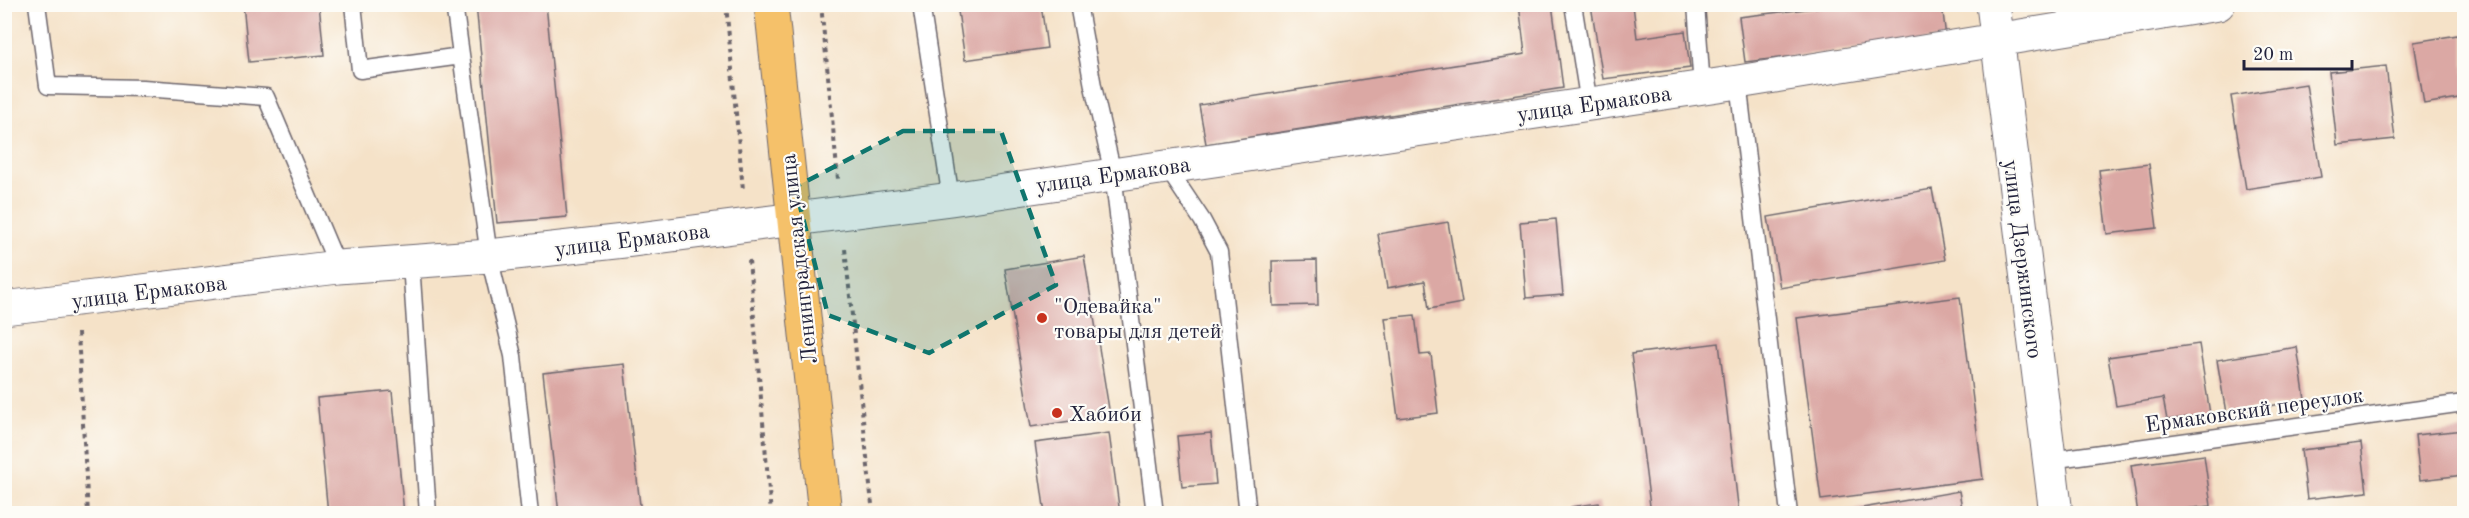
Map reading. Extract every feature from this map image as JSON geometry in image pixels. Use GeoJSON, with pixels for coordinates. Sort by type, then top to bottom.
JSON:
{"type":"FeatureCollection","features":[{"type":"Feature","properties":{"kind":"highway","name":"Ленинградская улица"},"geometry":{"type":"LineString","coordinates":[[771,4],[825,513]]}},
{"type":"Feature","properties":{"kind":"street","name":"улица Дзержинского"},"geometry":{"type":"LineString","coordinates":[[1993,4],[2056,513]]}},
{"type":"Feature","properties":{"kind":"street","name":"улица Ермакова"},"geometry":{"type":"LineString","coordinates":[[4,308],[339,267],[489,256],[951,199],[1702,88],[2218,4]]}},
{"type":"Feature","properties":{"kind":"lane"},"geometry":{"type":"LineString","coordinates":[[37,4],[48,86],[143,88],[266,97],[339,267]]}},
{"type":"Feature","properties":{"kind":"lane"},"geometry":{"type":"LineString","coordinates":[[353,4],[360,70],[461,56]]}},
{"type":"Feature","properties":{"kind":"lane"},"geometry":{"type":"LineString","coordinates":[[454,4],[489,256],[513,356],[530,513]]}},
{"type":"Feature","properties":{"kind":"lane"},"geometry":{"type":"LineString","coordinates":[[921,4],[951,199]]}},
{"type":"Feature","properties":{"kind":"lane"},"geometry":{"type":"LineString","coordinates":[[1078,4],[1093,86],[1113,174],[1155,513]]}},
{"type":"Feature","properties":{"kind":"lane"},"geometry":{"type":"LineString","coordinates":[[1573,4],[1589,104]]}},
{"type":"Feature","properties":{"kind":"lane"},"geometry":{"type":"LineString","coordinates":[[1696,4],[1702,88]]}},
{"type":"Feature","properties":{"kind":"lane"},"geometry":{"type":"LineString","coordinates":[[1738,82],[1789,513]]}},
{"type":"Feature","properties":{"kind":"lane"},"geometry":{"type":"LineString","coordinates":[[1166,166],[1202,220],[1219,252],[1248,513]]}},
{"type":"Feature","properties":{"kind":"lane"},"geometry":{"type":"LineString","coordinates":[[411,263],[428,513]]}},
{"type":"Feature","properties":{"kind":"lane","name":"Ермаковский переулок"},"geometry":{"type":"LineString","coordinates":[[2050,460],[2464,403]]}},
{"type":"Feature","properties":{"kind":"path"},"geometry":{"type":"LineString","coordinates":[[726,4],[771,513]]}},
{"type":"Feature","properties":{"kind":"path"},"geometry":{"type":"LineString","coordinates":[[821,4],[873,513]]}},
{"type":"Feature","properties":{"kind":"path"},"geometry":{"type":"LineString","coordinates":[[76,300],[88,513]]}},
{"type":"Feature","properties":{"kind":"highlighted area"},"geometry":{"type":"Polygon","coordinates":[[[903,131],[1001,131],[1056,285],[929,353],[828,315],[795,187],[903,131]]]}},
{"type":"Feature","properties":{"kind":"building"},"geometry":{"type":"Polygon","coordinates":[[[243,4],[319,4],[324,55],[249,62],[243,4]]]}},
{"type":"Feature","properties":{"kind":"building"},"geometry":{"type":"Polygon","coordinates":[[[476,4],[546,4],[567,217],[497,223],[476,4]]]}},
{"type":"Feature","properties":{"kind":"building"},"geometry":{"type":"Polygon","coordinates":[[[957,4],[1041,4],[1047,48],[965,60],[957,4]]]}},
{"type":"Feature","properties":{"kind":"building"},"geometry":{"type":"Polygon","coordinates":[[[1519,4],[1552,4],[1563,88],[1206,144],[1199,105],[1525,54],[1519,4]]]}},
{"type":"Feature","properties":{"kind":"building"},"geometry":{"type":"Polygon","coordinates":[[[1849,4],[1942,4],[1946,38],[1745,62],[1739,17],[1849,4]]]}},
{"type":"Feature","properties":{"kind":"building"},"geometry":{"type":"Polygon","coordinates":[[[1591,5],[1633,5],[1637,38],[1685,31],[1690,68],[1603,79],[1591,5]]]}},
{"type":"Feature","properties":{"kind":"building"},"geometry":{"type":"Polygon","coordinates":[[[2464,34],[2464,97],[2424,104],[2414,42],[2464,34]]]}},
{"type":"Feature","properties":{"kind":"building"},"geometry":{"type":"Polygon","coordinates":[[[2386,66],[2395,139],[2337,145],[2329,72],[2386,66]]]}},
{"type":"Feature","properties":{"kind":"building"},"geometry":{"type":"Polygon","coordinates":[[[2306,84],[2321,177],[2246,189],[2231,96],[2306,84]]]}},
{"type":"Feature","properties":{"kind":"building"},"geometry":{"type":"Polygon","coordinates":[[[2149,164],[2157,228],[2107,234],[2099,170],[2149,164]]]}},
{"type":"Feature","properties":{"kind":"building"},"geometry":{"type":"Polygon","coordinates":[[[1932,189],[1945,260],[1780,288],[1768,217],[1932,189]]]}},
{"type":"Feature","properties":{"kind":"building"},"geometry":{"type":"Polygon","coordinates":[[[1556,219],[1563,295],[1526,298],[1520,222],[1556,219]]]}},
{"type":"Feature","properties":{"kind":"building"},"geometry":{"type":"Polygon","coordinates":[[[1448,222],[1462,303],[1429,309],[1425,281],[1387,288],[1378,234],[1448,222]]]}},
{"type":"Feature","properties":{"kind":"building"},"geometry":{"type":"Polygon","coordinates":[[[1084,256],[1110,415],[1031,427],[1005,269],[1084,256]]]}},
{"type":"Feature","properties":{"kind":"building"},"geometry":{"type":"Polygon","coordinates":[[[1317,260],[1318,305],[1273,306],[1272,261],[1317,260]]]}},
{"type":"Feature","properties":{"kind":"building"},"geometry":{"type":"Polygon","coordinates":[[[1960,297],[1983,479],[1821,500],[1797,318],[1960,297]]]}},
{"type":"Feature","properties":{"kind":"building"},"geometry":{"type":"Polygon","coordinates":[[[1415,315],[1420,355],[1431,354],[1438,413],[1398,418],[1385,318],[1415,315]]]}},
{"type":"Feature","properties":{"kind":"building"},"geometry":{"type":"Polygon","coordinates":[[[1719,343],[1739,514],[1651,514],[1631,354],[1719,343]]]}},
{"type":"Feature","properties":{"kind":"building"},"geometry":{"type":"Polygon","coordinates":[[[2199,344],[2210,414],[2167,420],[2163,398],[2116,406],[2108,357],[2199,344]]]}},
{"type":"Feature","properties":{"kind":"building"},"geometry":{"type":"Polygon","coordinates":[[[2297,347],[2305,400],[2226,413],[2217,360],[2297,347]]]}},
{"type":"Feature","properties":{"kind":"building"},"geometry":{"type":"Polygon","coordinates":[[[624,364],[641,514],[559,514],[543,373],[624,364]]]}},
{"type":"Feature","properties":{"kind":"building"},"geometry":{"type":"Polygon","coordinates":[[[392,391],[404,514],[328,514],[317,398],[392,391]]]}},
{"type":"Feature","properties":{"kind":"building"},"geometry":{"type":"Polygon","coordinates":[[[2464,430],[2464,475],[2420,480],[2415,435],[2464,430]]]}},
{"type":"Feature","properties":{"kind":"building"},"geometry":{"type":"Polygon","coordinates":[[[1109,433],[1120,514],[1045,514],[1035,443],[1109,433]]]}},
{"type":"Feature","properties":{"kind":"building"},"geometry":{"type":"Polygon","coordinates":[[[1211,433],[1216,484],[1182,487],[1177,436],[1211,433]]]}},
{"type":"Feature","properties":{"kind":"building"},"geometry":{"type":"Polygon","coordinates":[[[2361,443],[2367,492],[2307,499],[2301,450],[2361,443]]]}},
{"type":"Feature","properties":{"kind":"building"},"geometry":{"type":"Polygon","coordinates":[[[2204,455],[2211,506],[2138,514],[2131,465],[2204,455]]]}},
{"type":"Feature","properties":{"kind":"building"},"geometry":{"type":"Polygon","coordinates":[[[1959,491],[1963,514],[1840,514],[1840,512],[1959,491]]]}},
{"type":"Feature","properties":{"kind":"building"},"geometry":{"type":"Polygon","coordinates":[[[1599,503],[1601,514],[1572,514],[1571,507],[1599,503]]]}},
{"type":"Feature","properties":{"kind":"place","name":"\"Одевайка\" товары для детей"},"geometry":{"type":"Point","coordinates":[1042,318]}},
{"type":"Feature","properties":{"kind":"place","name":"Хабиби"},"geometry":{"type":"Point","coordinates":[1057,413]}}]}
